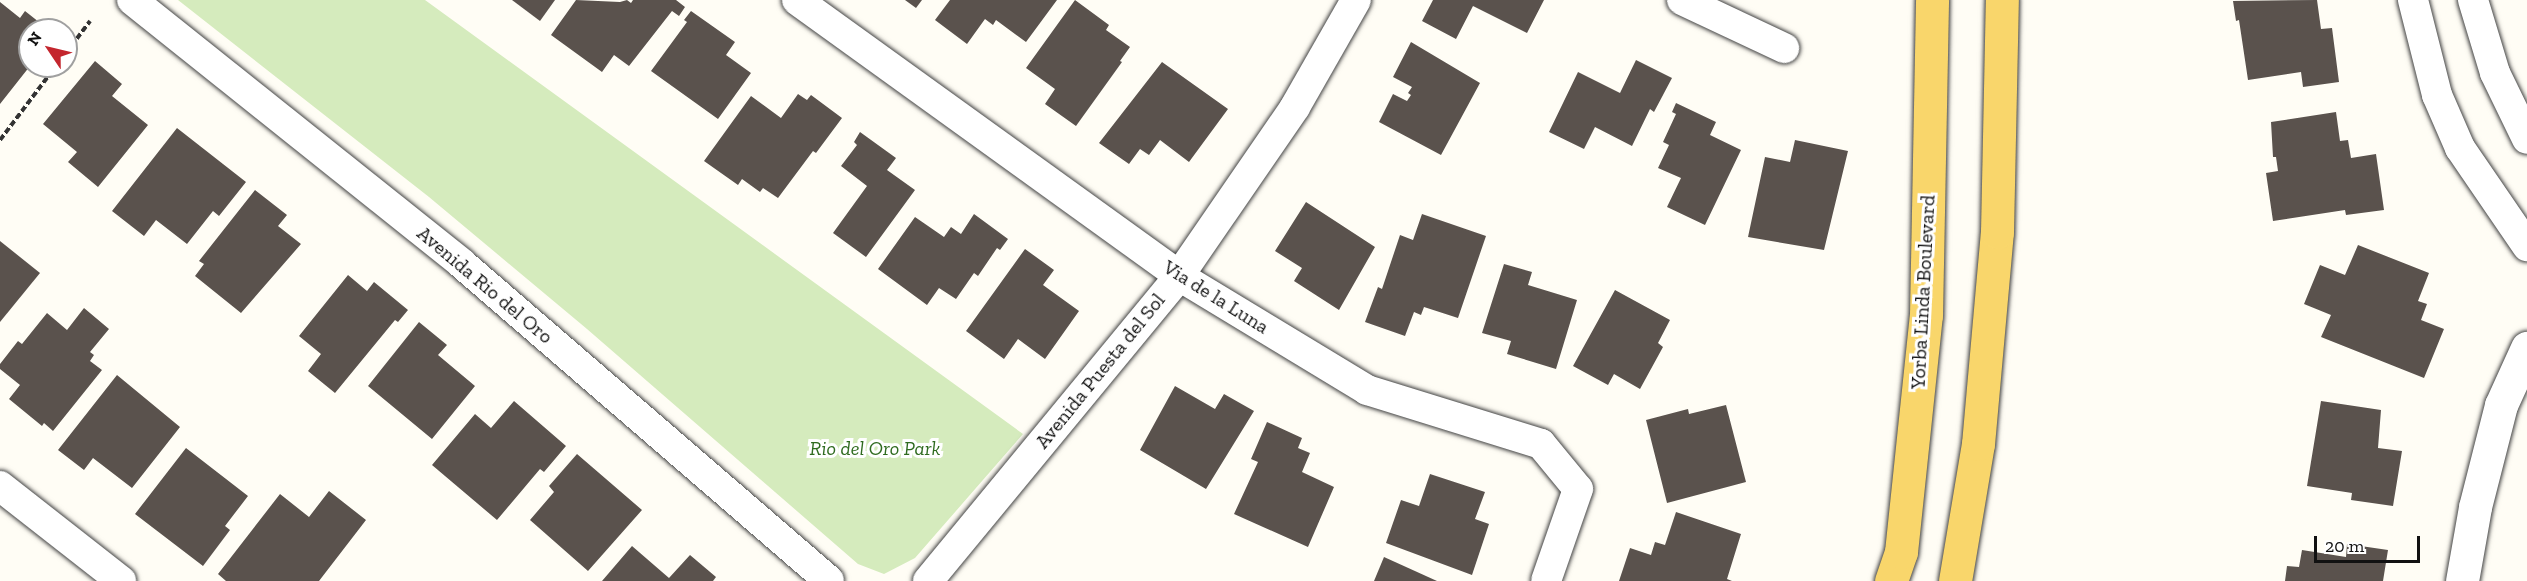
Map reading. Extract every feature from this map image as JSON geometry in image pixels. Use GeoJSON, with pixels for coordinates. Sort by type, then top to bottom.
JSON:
{"type":"FeatureCollection","features":[{"type":"Feature","properties":{"kind":"main road","name":"Yorba Linda Boulevard"},"geometry":{"type":"LineString","coordinates":[[1891,581],[1900,552],[1926,315],[1932,0]]}},
{"type":"Feature","properties":{"kind":"main road"},"geometry":{"type":"LineString","coordinates":[[1955,581],[1978,444],[1997,232],[2002,0]]}},
{"type":"Feature","properties":{"kind":"street","name":"Avenida Rio del Oro"},"geometry":{"type":"LineString","coordinates":[[132,0],[461,263],[829,581]]}},
{"type":"Feature","properties":{"kind":"street","name":"Via de la Luna"},"geometry":{"type":"LineString","coordinates":[[797,0],[1179,276],[1367,390],[1541,444],[1578,489],[1546,581]]}},
{"type":"Feature","properties":{"kind":"street","name":"Avenida Puesta del Sol"},"geometry":{"type":"LineString","coordinates":[[928,581],[1179,276],[1296,106],[1356,0]]}},
{"type":"Feature","properties":{"kind":"street"},"geometry":{"type":"LineString","coordinates":[[1682,0],[1784,48]]}},
{"type":"Feature","properties":{"kind":"street"},"geometry":{"type":"LineString","coordinates":[[2414,0],[2437,95],[2460,148],[2527,246]]}},
{"type":"Feature","properties":{"kind":"street"},"geometry":{"type":"LineString","coordinates":[[2473,0],[2495,73],[2527,139]]}},
{"type":"Feature","properties":{"kind":"street"},"geometry":{"type":"LineString","coordinates":[[2462,581],[2475,507],[2501,405],[2527,348]]}},
{"type":"Feature","properties":{"kind":"street"},"geometry":{"type":"LineString","coordinates":[[0,486],[121,581]]}},
{"type":"Feature","properties":{"kind":"path"},"geometry":{"type":"LineString","coordinates":[[78,37],[90,21]]}},
{"type":"Feature","properties":{"kind":"path"},"geometry":{"type":"LineString","coordinates":[[0,141],[47,78]]}},
{"type":"Feature","properties":{"kind":"green space","name":"Rio del Oro Park"},"geometry":{"type":"Polygon","coordinates":[[[178,0],[425,0],[1023,434],[915,558],[884,574],[858,564],[587,329],[429,197],[178,0]]]}},
{"type":"Feature","properties":{"kind":"building"},"geometry":{"type":"Polygon","coordinates":[[[512,0],[555,0],[540,21],[512,0]]]}},
{"type":"Feature","properties":{"kind":"building"},"geometry":{"type":"Polygon","coordinates":[[[576,0],[620,2],[627,0],[631,3],[633,0],[676,0],[685,7],[679,16],[672,11],[629,66],[614,55],[602,72],[551,35],[576,0]]]}},
{"type":"Feature","properties":{"kind":"building"},"geometry":{"type":"Polygon","coordinates":[[[905,0],[922,0],[916,8],[905,0]]]}},
{"type":"Feature","properties":{"kind":"building"},"geometry":{"type":"Polygon","coordinates":[[[950,0],[1057,0],[1026,42],[996,20],[993,25],[985,19],[967,44],[935,20],[950,0]]]}},
{"type":"Feature","properties":{"kind":"building"},"geometry":{"type":"Polygon","coordinates":[[[1075,0],[1109,25],[1106,30],[1130,47],[1120,61],[1122,62],[1076,126],[1045,104],[1055,89],[1026,68],[1075,0]]]}},
{"type":"Feature","properties":{"kind":"building"},"geometry":{"type":"Polygon","coordinates":[[[1433,0],[1544,0],[1527,33],[1473,6],[1456,39],[1422,21],[1433,0]]]}},
{"type":"Feature","properties":{"kind":"building"},"geometry":{"type":"Polygon","coordinates":[[[2317,0],[2321,29],[2332,28],[2339,82],[2303,87],[2301,72],[2248,80],[2239,20],[2236,21],[2233,1],[2317,0]]]}},
{"type":"Feature","properties":{"kind":"building"},"geometry":{"type":"Polygon","coordinates":[[[0,2],[20,18],[18,18],[18,78],[21,78],[0,104],[0,2]]]}},
{"type":"Feature","properties":{"kind":"building"},"geometry":{"type":"Polygon","coordinates":[[[25,11],[34,18],[20,18],[25,11]]]}},
{"type":"Feature","properties":{"kind":"building"},"geometry":{"type":"Polygon","coordinates":[[[691,11],[735,42],[726,55],[751,73],[718,119],[651,71],[687,22],[684,20],[691,11]]]}},
{"type":"Feature","properties":{"kind":"building"},"geometry":{"type":"Polygon","coordinates":[[[1411,42],[1480,83],[1441,155],[1379,122],[1393,94],[1407,101],[1411,95],[1408,93],[1412,87],[1393,77],[1411,42]]]}},
{"type":"Feature","properties":{"kind":"building"},"geometry":{"type":"Polygon","coordinates":[[[1636,60],[1672,78],[1654,112],[1650,109],[1632,146],[1595,127],[1584,149],[1549,132],[1578,72],[1620,93],[1636,60]]]}},
{"type":"Feature","properties":{"kind":"building"},"geometry":{"type":"Polygon","coordinates":[[[95,61],[122,84],[112,96],[148,125],[98,187],[68,162],[77,152],[43,124],[95,61]]]}},
{"type":"Feature","properties":{"kind":"building"},"geometry":{"type":"Polygon","coordinates":[[[1162,62],[1228,109],[1189,162],[1160,140],[1149,155],[1140,149],[1129,164],[1099,143],[1162,62]]]}},
{"type":"Feature","properties":{"kind":"building"},"geometry":{"type":"Polygon","coordinates":[[[798,94],[807,100],[811,95],[842,118],[816,153],[813,151],[778,198],[763,188],[760,192],[742,179],[738,185],[704,161],[751,96],[781,118],[798,94]]]}},
{"type":"Feature","properties":{"kind":"building"},"geometry":{"type":"Polygon","coordinates":[[[1676,103],[1716,122],[1710,135],[1741,150],[1705,225],[1667,207],[1681,178],[1658,168],[1669,145],[1663,142],[1676,114],[1672,112],[1676,103]]]}},
{"type":"Feature","properties":{"kind":"building"},"geometry":{"type":"Polygon","coordinates":[[[2336,112],[2340,141],[2348,140],[2351,158],[2376,154],[2384,210],[2346,215],[2345,210],[2273,221],[2266,173],[2278,171],[2276,157],[2273,157],[2271,122],[2336,112]]]}},
{"type":"Feature","properties":{"kind":"building"},"geometry":{"type":"Polygon","coordinates":[[[177,128],[246,182],[219,216],[213,211],[187,244],[156,220],[144,236],[112,211],[177,128]]]}},
{"type":"Feature","properties":{"kind":"building"},"geometry":{"type":"Polygon","coordinates":[[[860,132],[896,158],[887,170],[915,190],[866,257],[833,233],[867,186],[841,166],[857,145],[854,142],[860,132]]]}},
{"type":"Feature","properties":{"kind":"building"},"geometry":{"type":"Polygon","coordinates":[[[1795,140],[1848,151],[1824,250],[1748,237],[1765,157],[1790,162],[1795,140]]]}},
{"type":"Feature","properties":{"kind":"building"},"geometry":{"type":"Polygon","coordinates":[[[255,190],[287,215],[278,226],[301,244],[241,313],[195,276],[204,264],[199,261],[255,190]]]}},
{"type":"Feature","properties":{"kind":"building"},"geometry":{"type":"Polygon","coordinates":[[[1306,202],[1375,247],[1339,310],[1294,281],[1302,268],[1275,251],[1306,202]]]}},
{"type":"Feature","properties":{"kind":"building"},"geometry":{"type":"Polygon","coordinates":[[[974,214],[1008,239],[1000,250],[997,248],[978,276],[974,273],[956,299],[939,288],[927,305],[878,269],[915,217],[944,237],[951,227],[961,234],[974,214]]]}},
{"type":"Feature","properties":{"kind":"building"},"geometry":{"type":"Polygon","coordinates":[[[1422,214],[1486,236],[1458,318],[1424,307],[1421,315],[1414,312],[1405,336],[1365,322],[1378,287],[1382,289],[1400,235],[1413,240],[1422,214]]]}},
{"type":"Feature","properties":{"kind":"building"},"geometry":{"type":"Polygon","coordinates":[[[0,241],[40,273],[0,322],[0,241]]]}},
{"type":"Feature","properties":{"kind":"building"},"geometry":{"type":"Polygon","coordinates":[[[2358,245],[2429,273],[2418,301],[2427,304],[2421,320],[2444,329],[2424,378],[2321,337],[2331,315],[2304,304],[2320,265],[2345,275],[2358,245]]]}},
{"type":"Feature","properties":{"kind":"building"},"geometry":{"type":"Polygon","coordinates":[[[1025,249],[1054,270],[1043,285],[1079,311],[1045,359],[1018,339],[1004,359],[966,331],[1025,249]]]}},
{"type":"Feature","properties":{"kind":"building"},"geometry":{"type":"Polygon","coordinates":[[[1504,264],[1532,272],[1528,285],[1577,300],[1556,369],[1507,354],[1511,341],[1482,333],[1504,264]]]}},
{"type":"Feature","properties":{"kind":"building"},"geometry":{"type":"Polygon","coordinates":[[[348,275],[367,291],[374,282],[408,310],[398,322],[395,320],[335,393],[308,371],[321,354],[299,336],[348,275]]]}},
{"type":"Feature","properties":{"kind":"building"},"geometry":{"type":"Polygon","coordinates":[[[1615,290],[1670,320],[1658,343],[1663,347],[1640,389],[1614,374],[1608,385],[1573,366],[1615,290]]]}},
{"type":"Feature","properties":{"kind":"building"},"geometry":{"type":"Polygon","coordinates":[[[84,308],[109,329],[90,352],[94,355],[90,361],[102,370],[53,431],[44,423],[42,426],[9,399],[20,385],[0,369],[0,364],[18,341],[22,344],[47,313],[67,330],[84,308]]]}},
{"type":"Feature","properties":{"kind":"building"},"geometry":{"type":"Polygon","coordinates":[[[419,322],[447,345],[438,355],[475,386],[432,439],[368,386],[419,322]]]}},
{"type":"Feature","properties":{"kind":"building"},"geometry":{"type":"Polygon","coordinates":[[[117,375],[180,427],[132,488],[93,458],[84,470],[58,450],[117,375]]]}},
{"type":"Feature","properties":{"kind":"building"},"geometry":{"type":"Polygon","coordinates":[[[1175,386],[1215,409],[1224,394],[1254,411],[1206,489],[1140,450],[1175,386]]]}},
{"type":"Feature","properties":{"kind":"building"},"geometry":{"type":"Polygon","coordinates":[[[514,401],[566,446],[544,472],[540,469],[497,520],[432,465],[475,414],[491,428],[514,401]]]}},
{"type":"Feature","properties":{"kind":"building"},"geometry":{"type":"Polygon","coordinates":[[[2321,401],[2381,410],[2378,448],[2402,451],[2393,506],[2351,500],[2352,493],[2307,486],[2321,401]]]}},
{"type":"Feature","properties":{"kind":"building"},"geometry":{"type":"Polygon","coordinates":[[[1726,405],[1746,482],[1667,503],[1646,420],[1688,409],[1689,414],[1726,405]]]}},
{"type":"Feature","properties":{"kind":"building"},"geometry":{"type":"Polygon","coordinates":[[[1267,422],[1302,438],[1298,448],[1310,453],[1302,472],[1334,487],[1308,547],[1234,514],[1258,462],[1251,459],[1267,422]]]}},
{"type":"Feature","properties":{"kind":"building"},"geometry":{"type":"Polygon","coordinates":[[[186,448],[248,496],[225,526],[230,530],[203,566],[135,514],[186,448]]]}},
{"type":"Feature","properties":{"kind":"building"},"geometry":{"type":"Polygon","coordinates":[[[577,454],[642,510],[588,571],[530,520],[554,492],[549,486],[577,454]]]}},
{"type":"Feature","properties":{"kind":"building"},"geometry":{"type":"Polygon","coordinates":[[[1430,474],[1485,492],[1475,519],[1489,524],[1472,575],[1386,543],[1401,500],[1419,506],[1430,474]]]}},
{"type":"Feature","properties":{"kind":"building"},"geometry":{"type":"Polygon","coordinates":[[[329,491],[366,520],[319,581],[226,581],[218,574],[280,494],[309,517],[329,491]]]}},
{"type":"Feature","properties":{"kind":"building"},"geometry":{"type":"Polygon","coordinates":[[[1676,512],[1741,534],[1727,579],[1732,581],[1619,581],[1630,548],[1651,555],[1655,542],[1665,545],[1676,512]]]}},
{"type":"Feature","properties":{"kind":"building"},"geometry":{"type":"Polygon","coordinates":[[[2347,544],[2388,550],[2383,581],[2285,581],[2287,566],[2299,567],[2302,550],[2346,557],[2347,544]]]}},
{"type":"Feature","properties":{"kind":"building"},"geometry":{"type":"Polygon","coordinates":[[[632,546],[669,578],[690,555],[716,577],[713,581],[602,581],[632,546]]]}},
{"type":"Feature","properties":{"kind":"building"},"geometry":{"type":"Polygon","coordinates":[[[1384,557],[1437,581],[1374,581],[1384,557]]]}}]}
